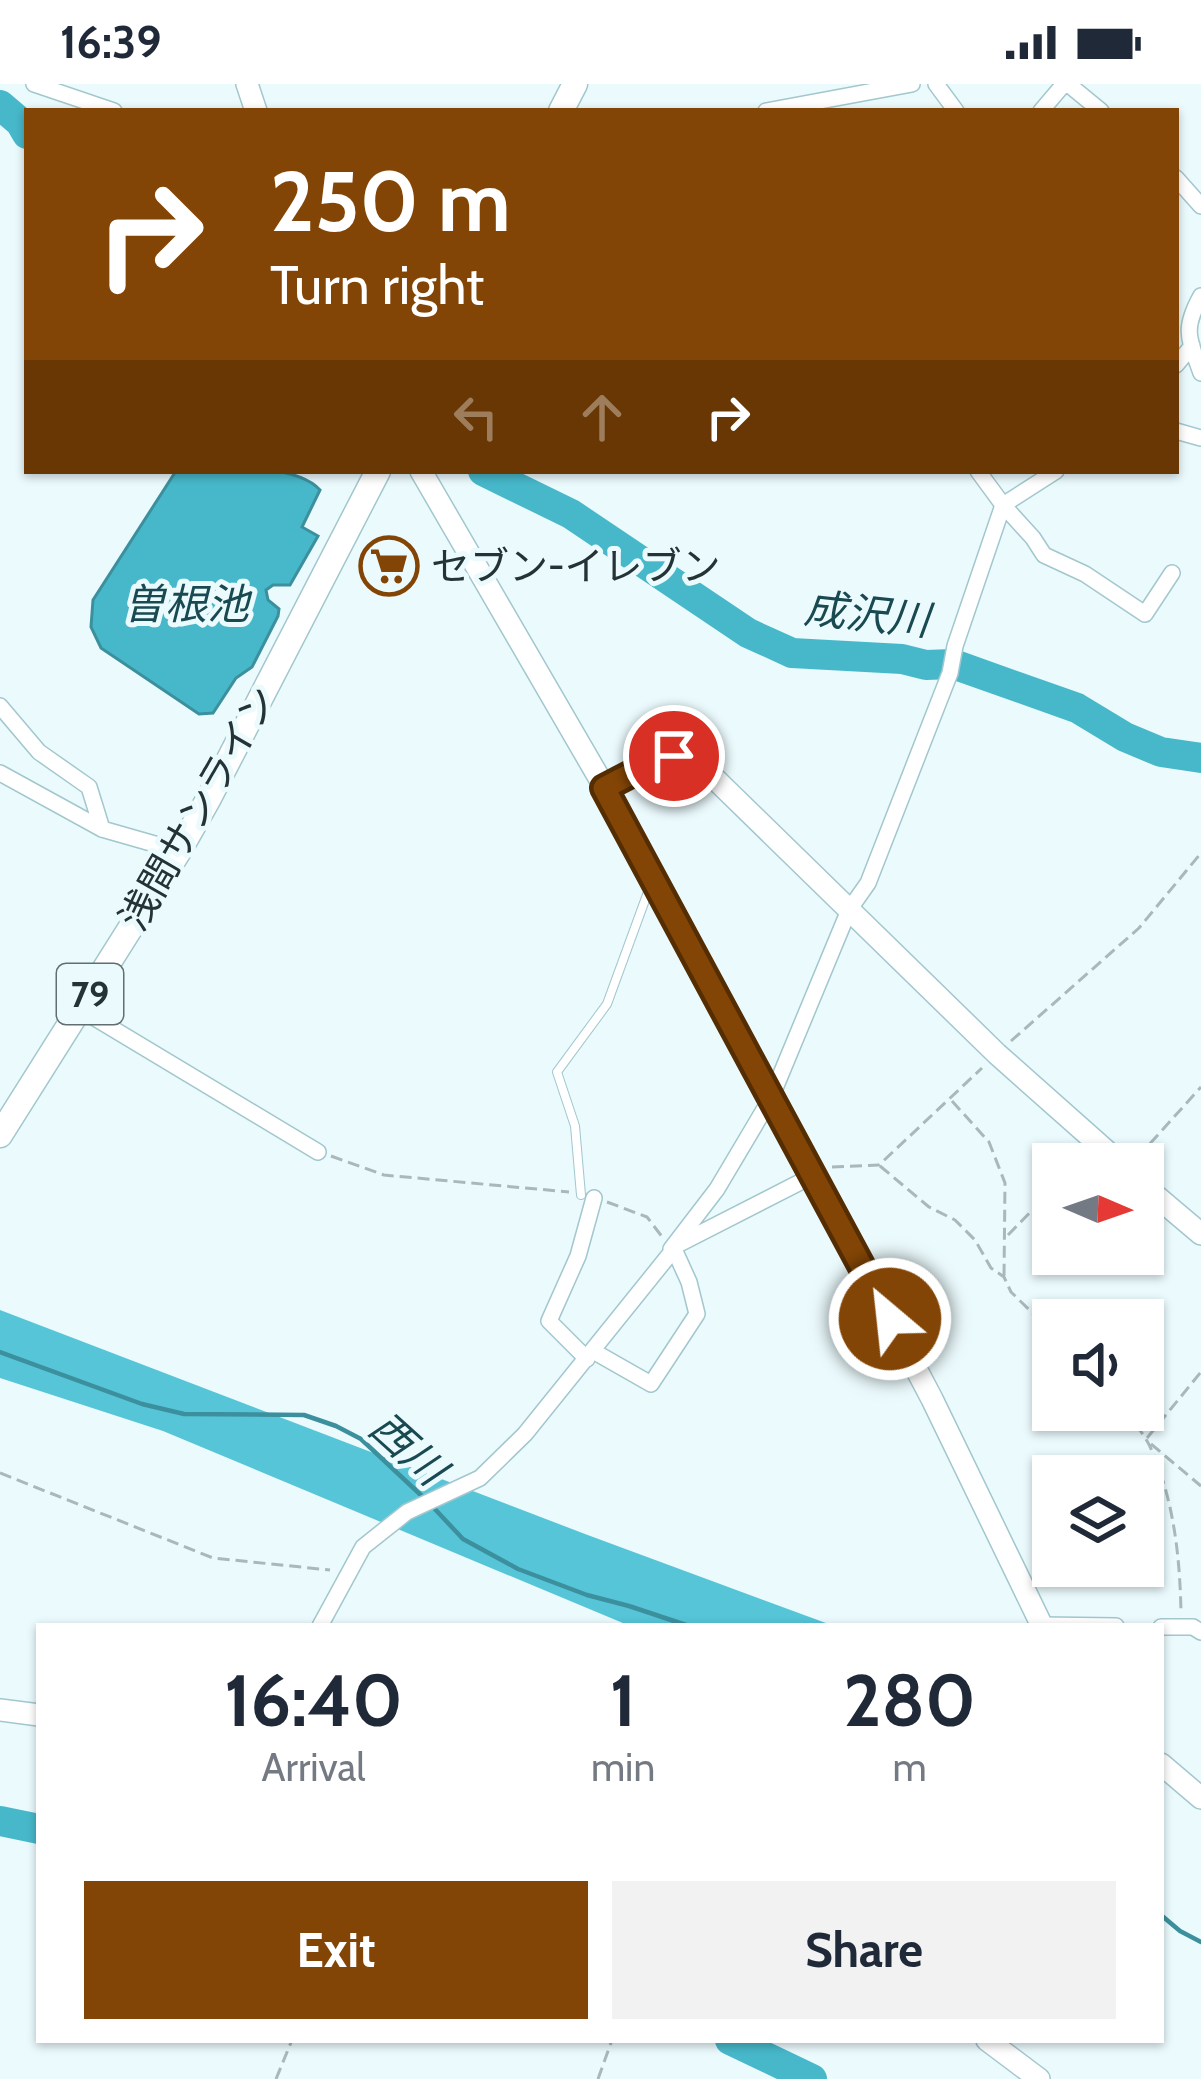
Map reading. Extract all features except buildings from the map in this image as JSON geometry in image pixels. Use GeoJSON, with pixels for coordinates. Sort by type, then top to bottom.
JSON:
{"type":"FeatureCollection","features":[{"type":"Feature","properties":{"kind":"main road","name":"浅間サンライン"},"geometry":{"type":"LineString","coordinates":[[0,1135],[179,851],[375,474]]}},
{"type":"Feature","properties":{"kind":"main road"},"geometry":{"type":"LineString","coordinates":[[423,474],[604,788],[814,1175],[932,1399],[1040,1623]]}},
{"type":"Feature","properties":{"kind":"main road"},"geometry":{"type":"LineString","coordinates":[[604,788],[656,761],[674,756],[693,761],[997,1054],[1097,1143]]}},
{"type":"Feature","properties":{"kind":"main road"},"geometry":{"type":"LineString","coordinates":[[1164,1203],[1201,1234]]}},
{"type":"Feature","properties":{"kind":"main road"},"geometry":{"type":"LineString","coordinates":[[0,1710],[36,1715]]}},
{"type":"Feature","properties":{"kind":"main road"},"geometry":{"type":"LineString","coordinates":[[1164,1767],[1201,1798]]}},
{"type":"Feature","properties":{"kind":"main road"},"geometry":{"type":"LineString","coordinates":[[991,2043],[1040,2079]]}},
{"type":"Feature","properties":{"kind":"street"},"geometry":{"type":"LineString","coordinates":[[34,84],[105,108]]}},
{"type":"Feature","properties":{"kind":"street"},"geometry":{"type":"LineString","coordinates":[[782,108],[912,84]]}},
{"type":"Feature","properties":{"kind":"street"},"geometry":{"type":"LineString","coordinates":[[1044,108],[1066,84],[1097,108]]}},
{"type":"Feature","properties":{"kind":"street"},"geometry":{"type":"LineString","coordinates":[[1179,181],[1201,206]]}},
{"type":"Feature","properties":{"kind":"street"},"geometry":{"type":"LineString","coordinates":[[1201,296],[1187,333],[1201,373]]}},
{"type":"Feature","properties":{"kind":"street"},"geometry":{"type":"LineString","coordinates":[[1179,361],[1192,346]]}},
{"type":"Feature","properties":{"kind":"street"},"geometry":{"type":"LineString","coordinates":[[980,474],[1044,555],[1085,574],[1145,614],[1172,573]]}},
{"type":"Feature","properties":{"kind":"street"},"geometry":{"type":"LineString","coordinates":[[322,1623],[363,1547],[407,1512],[480,1478],[524,1434],[717,1189],[771,1098],[849,910],[868,883],[950,673],[1003,505],[1051,474]]}},
{"type":"Feature","properties":{"kind":"street"},"geometry":{"type":"LineString","coordinates":[[0,706],[39,752],[88,787],[102,829]]}},
{"type":"Feature","properties":{"kind":"street"},"geometry":{"type":"LineString","coordinates":[[0,773],[102,829],[179,851]]}},
{"type":"Feature","properties":{"kind":"street"},"geometry":{"type":"LineString","coordinates":[[80,1009],[318,1152]]}},
{"type":"Feature","properties":{"kind":"street"},"geometry":{"type":"LineString","coordinates":[[672,1249],[814,1175]]}},
{"type":"Feature","properties":{"kind":"street"},"geometry":{"type":"LineString","coordinates":[[587,1197],[578,1256],[549,1321],[590,1355],[651,1384],[697,1314],[689,1282],[672,1249]]}},
{"type":"Feature","properties":{"kind":"street"},"geometry":{"type":"LineString","coordinates":[[1164,1627],[1193,1627],[1201,1632]]}},
{"type":"Feature","properties":{"kind":"lane"},"geometry":{"type":"LineString","coordinates":[[587,1197],[575,1126],[557,1072],[607,1004],[652,880]]}},
{"type":"Feature","properties":{"kind":"path"},"geometry":{"type":"LineString","coordinates":[[814,1175],[830,1168],[879,1165],[1139,928],[1201,853]]}},
{"type":"Feature","properties":{"kind":"path"},"geometry":{"type":"LineString","coordinates":[[1151,1143],[1201,1087]]}},
{"type":"Feature","properties":{"kind":"path"},"geometry":{"type":"LineString","coordinates":[[951,1100],[989,1142],[1005,1184],[1004,1277],[1011,1292],[1032,1312]]}},
{"type":"Feature","properties":{"kind":"path"},"geometry":{"type":"LineString","coordinates":[[318,1152],[384,1175],[558,1190],[587,1197],[647,1217],[672,1249]]}},
{"type":"Feature","properties":{"kind":"path"},"geometry":{"type":"LineString","coordinates":[[879,1165],[929,1207],[956,1220],[991,1268],[1004,1277]]}},
{"type":"Feature","properties":{"kind":"path"},"geometry":{"type":"LineString","coordinates":[[1006,1238],[1032,1211]]}},
{"type":"Feature","properties":{"kind":"path"},"geometry":{"type":"LineString","coordinates":[[1145,1439],[1201,1372]]}},
{"type":"Feature","properties":{"kind":"path"},"geometry":{"type":"LineString","coordinates":[[1139,1431],[1150,1446],[1169,1499],[1180,1568],[1181,1627]]}},
{"type":"Feature","properties":{"kind":"path"},"geometry":{"type":"LineString","coordinates":[[1145,1439],[1201,1486]]}},
{"type":"Feature","properties":{"kind":"path"},"geometry":{"type":"LineString","coordinates":[[0,1473],[213,1558],[350,1572]]}},
{"type":"Feature","properties":{"kind":"path"},"geometry":{"type":"LineString","coordinates":[[276,2079],[291,2043]]}},
{"type":"Feature","properties":{"kind":"path"},"geometry":{"type":"LineString","coordinates":[[598,2079],[611,2043]]}},
{"type":"Feature","properties":{"kind":"shaded area"},"geometry":{"type":"Polygon","coordinates":[[[0,1310],[826,1623],[623,1623],[163,1431],[0,1378],[0,1310]]]}},
{"type":"Feature","properties":{"kind":"water","name":"曽根池"},"geometry":{"type":"Polygon","coordinates":[[[174,474],[291,474],[320,490],[302,527],[318,536],[290,585],[266,590],[268,600],[279,609],[278,616],[252,667],[236,678],[213,713],[199,714],[101,648],[91,627],[93,600],[174,474]]]}},
{"type":"Feature","properties":{"kind":"waterway","name":"成沢川"},"geometry":{"type":"LineString","coordinates":[[0,105],[24,129]]}},
{"type":"Feature","properties":{"kind":"waterway","name":"成沢川"},"geometry":{"type":"LineString","coordinates":[[489,474],[571,514],[748,633],[792,653],[953,664],[1077,708],[1161,752],[1201,758]]}},
{"type":"Feature","properties":{"kind":"waterway","name":"西川"},"geometry":{"type":"LineString","coordinates":[[0,1352],[142,1404],[184,1414],[304,1415],[336,1426],[361,1439],[424,1498]]}},
{"type":"Feature","properties":{"kind":"waterway","name":"西川"},"geometry":{"type":"LineString","coordinates":[[432,1506],[463,1539],[518,1569],[680,1623]]}},
{"type":"Feature","properties":{"kind":"waterway"},"geometry":{"type":"LineString","coordinates":[[0,1821],[36,1828]]}},
{"type":"Feature","properties":{"kind":"waterway","name":"西川"},"geometry":{"type":"LineString","coordinates":[[1164,1918],[1201,1942]]}},
{"type":"Feature","properties":{"kind":"waterway"},"geometry":{"type":"LineString","coordinates":[[736,2043],[812,2079]]}},
{"type":"Feature","properties":{"kind":"place","name":"セブン-イレブン"},"geometry":{"type":"Point","coordinates":[389,566]}},
{"type":"Feature","properties":{"kind":"route"},"geometry":{"type":"LineString","coordinates":[[674,756],[604,788],[890,1319]]}}]}
